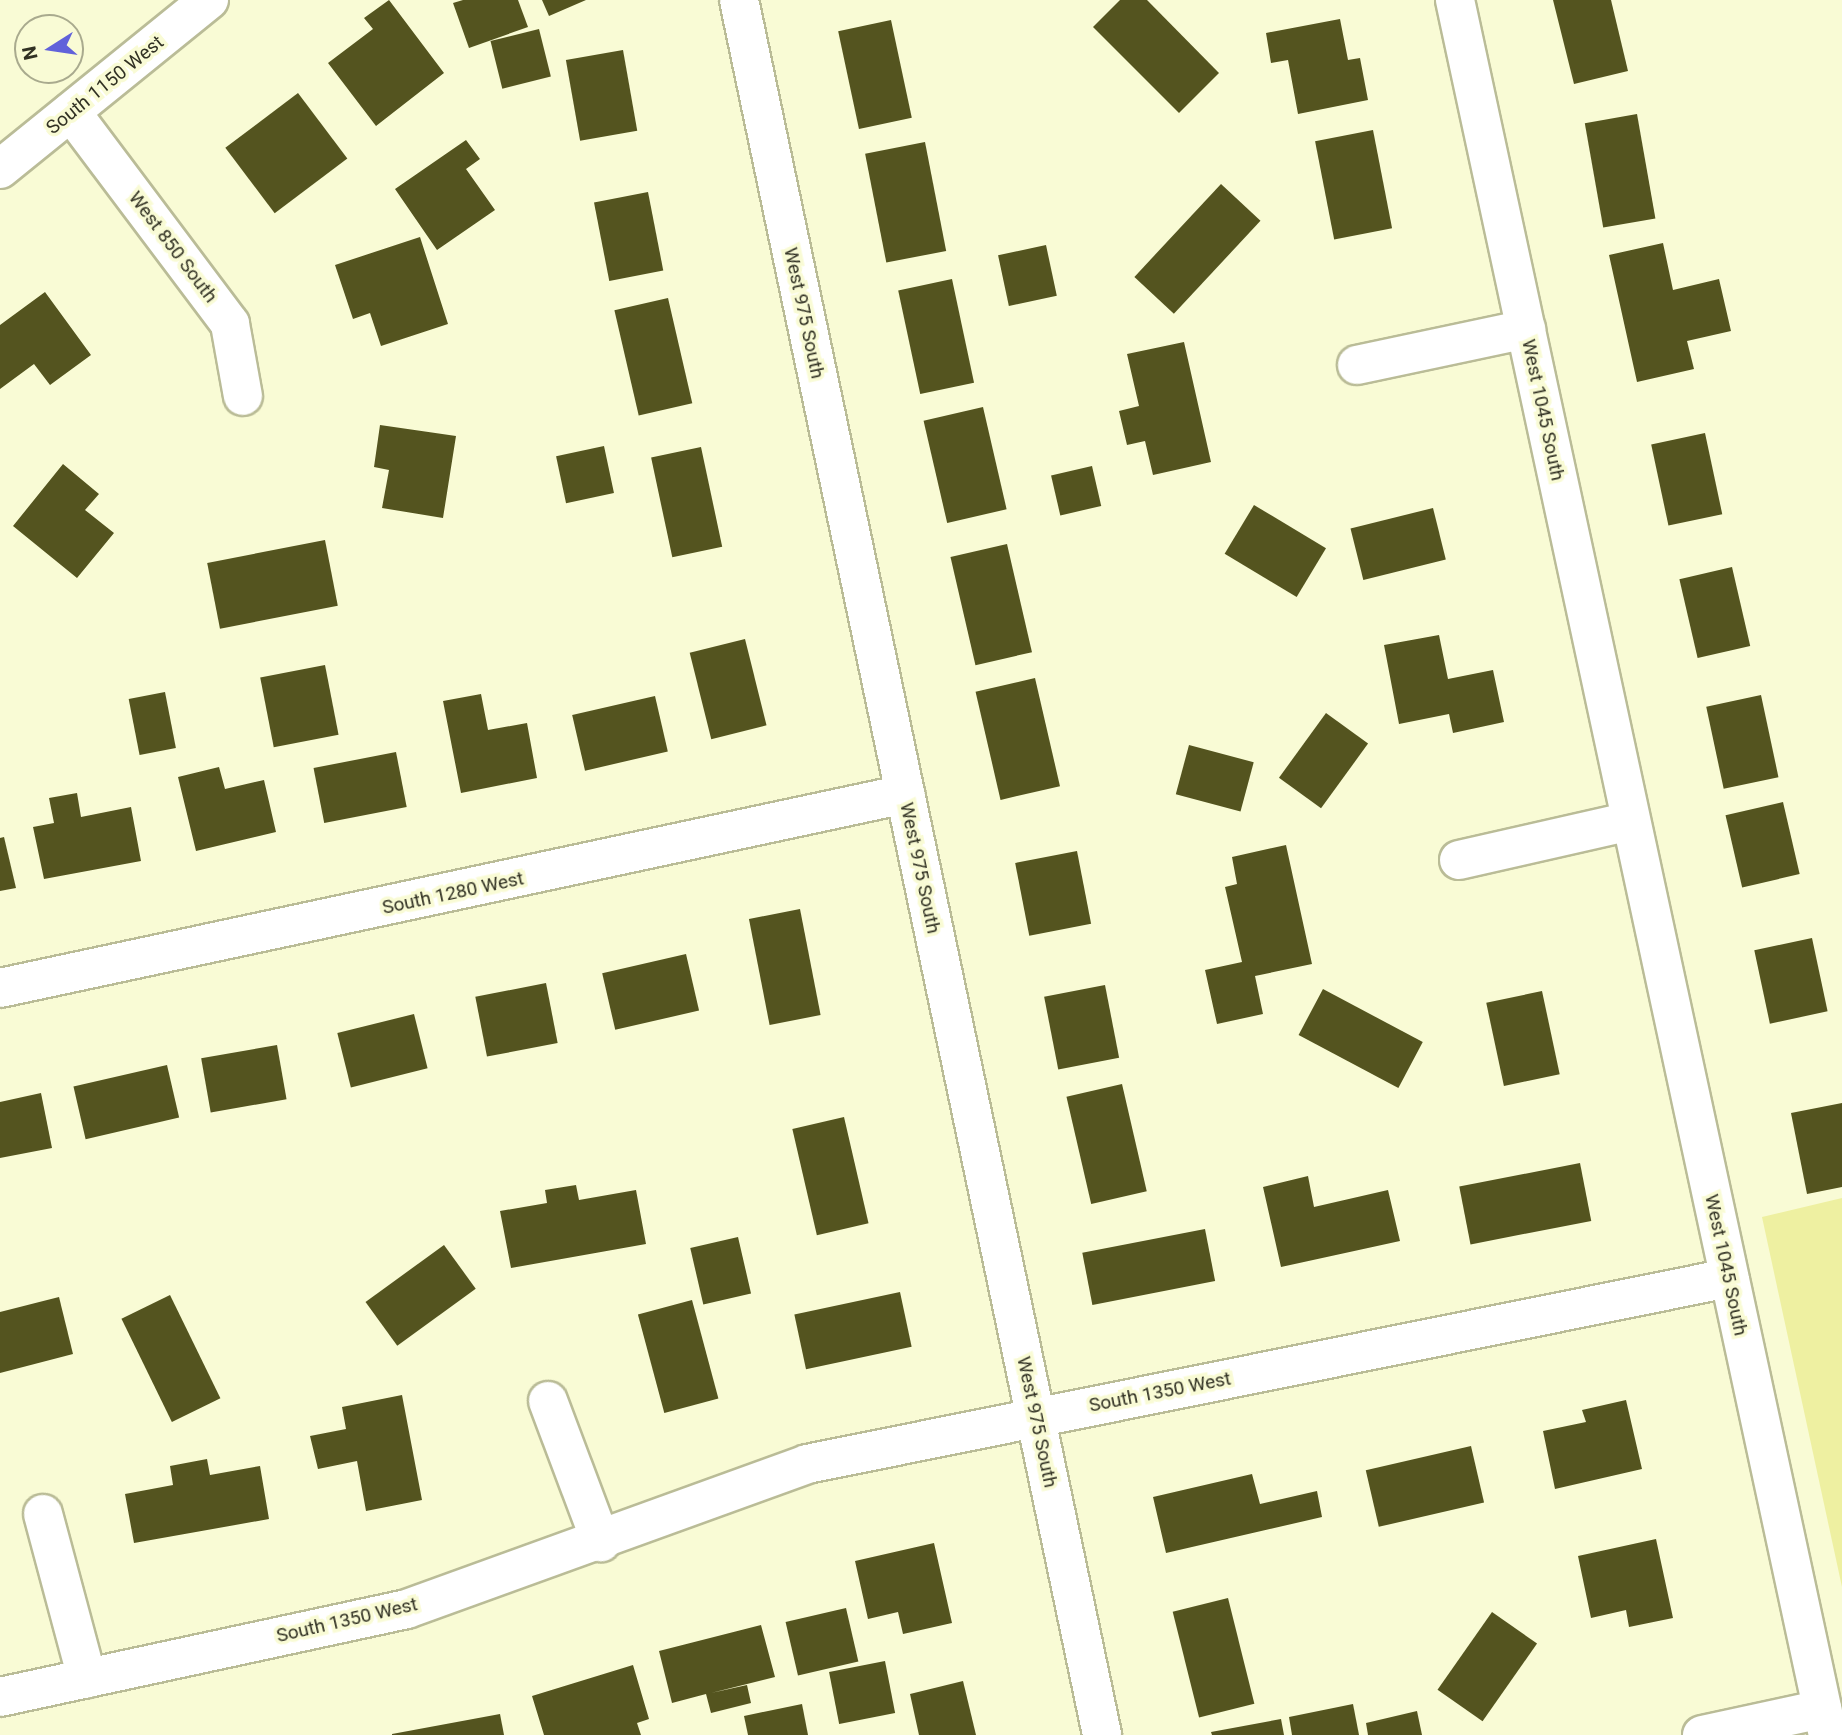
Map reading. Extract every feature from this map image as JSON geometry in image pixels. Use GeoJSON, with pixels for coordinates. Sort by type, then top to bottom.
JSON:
{"type":"FeatureCollection","features":[{"type":"Feature","properties":{"kind":"street","name":"South 1150 West"},"geometry":{"type":"LineString","coordinates":[[0,169],[209,0]]}},
{"type":"Feature","properties":{"kind":"street","name":"West 975 South"},"geometry":{"type":"LineString","coordinates":[[739,0],[1102,1735]]}},
{"type":"Feature","properties":{"kind":"street","name":"West 1045 South"},"geometry":{"type":"LineString","coordinates":[[1455,0],[1825,1722],[1702,1735]]}},
{"type":"Feature","properties":{"kind":"street","name":"West 850 South"},"geometry":{"type":"LineString","coordinates":[[71,112],[230,324],[243,396]]}},
{"type":"Feature","properties":{"kind":"street"},"geometry":{"type":"LineString","coordinates":[[1357,365],[1526,329]]}},
{"type":"Feature","properties":{"kind":"street","name":"South 1280 West"},"geometry":{"type":"LineString","coordinates":[[0,988],[905,794]]}},
{"type":"Feature","properties":{"kind":"street"},"geometry":{"type":"LineString","coordinates":[[1459,860],[1630,821]]}},
{"type":"Feature","properties":{"kind":"street","name":"South 1350 West"},"geometry":{"type":"LineString","coordinates":[[0,1697],[407,1609],[601,1542],[807,1464],[1729,1278]]}},
{"type":"Feature","properties":{"kind":"street"},"geometry":{"type":"LineString","coordinates":[[548,1401],[601,1542]]}},
{"type":"Feature","properties":{"kind":"street"},"geometry":{"type":"LineString","coordinates":[[43,1514],[87,1678]]}},
{"type":"Feature","properties":{"kind":"green space"},"geometry":{"type":"Polygon","coordinates":[[[1842,1198],[1842,1587],[1762,1217],[1842,1198]]]}},
{"type":"Feature","properties":{"kind":"building"},"geometry":{"type":"Polygon","coordinates":[[[389,0],[444,73],[376,126],[328,63],[373,29],[364,18],[389,0]]]}},
{"type":"Feature","properties":{"kind":"building"},"geometry":{"type":"Polygon","coordinates":[[[463,0],[518,0],[528,27],[469,48],[453,3],[463,0]]]}},
{"type":"Feature","properties":{"kind":"building"},"geometry":{"type":"Polygon","coordinates":[[[542,0],[586,0],[549,16],[542,0]]]}},
{"type":"Feature","properties":{"kind":"building"},"geometry":{"type":"Polygon","coordinates":[[[1120,0],[1147,0],[1219,73],[1179,113],[1093,27],[1120,0]]]}},
{"type":"Feature","properties":{"kind":"building"},"geometry":{"type":"Polygon","coordinates":[[[1553,0],[1611,0],[1628,71],[1574,84],[1553,0]]]}},
{"type":"Feature","properties":{"kind":"building"},"geometry":{"type":"Polygon","coordinates":[[[1340,19],[1348,60],[1360,58],[1368,100],[1298,114],[1288,60],[1271,63],[1266,33],[1340,19]]]}},
{"type":"Feature","properties":{"kind":"building"},"geometry":{"type":"Polygon","coordinates":[[[891,20],[912,118],[859,129],[838,31],[891,20]]]}},
{"type":"Feature","properties":{"kind":"building"},"geometry":{"type":"Polygon","coordinates":[[[539,29],[551,77],[502,89],[490,41],[539,29]]]}},
{"type":"Feature","properties":{"kind":"building"},"geometry":{"type":"Polygon","coordinates":[[[623,50],[637,131],[580,141],[566,60],[623,50]]]}},
{"type":"Feature","properties":{"kind":"building"},"geometry":{"type":"Polygon","coordinates":[[[298,93],[347,158],[275,213],[225,148],[298,93]]]}},
{"type":"Feature","properties":{"kind":"building"},"geometry":{"type":"Polygon","coordinates":[[[1637,114],[1655,218],[1603,228],[1585,123],[1637,114]]]}},
{"type":"Feature","properties":{"kind":"building"},"geometry":{"type":"Polygon","coordinates":[[[1373,130],[1392,228],[1334,239],[1315,141],[1373,130]]]}},
{"type":"Feature","properties":{"kind":"building"},"geometry":{"type":"Polygon","coordinates":[[[466,140],[480,159],[466,169],[495,210],[437,250],[395,189],[466,140]]]}},
{"type":"Feature","properties":{"kind":"building"},"geometry":{"type":"Polygon","coordinates":[[[925,142],[946,251],[886,263],[865,154],[925,142]]]}},
{"type":"Feature","properties":{"kind":"building"},"geometry":{"type":"Polygon","coordinates":[[[1221,184],[1260,221],[1174,314],[1134,277],[1221,184]]]}},
{"type":"Feature","properties":{"kind":"building"},"geometry":{"type":"Polygon","coordinates":[[[648,192],[663,271],[609,281],[594,202],[648,192]]]}},
{"type":"Feature","properties":{"kind":"building"},"geometry":{"type":"Polygon","coordinates":[[[420,237],[448,324],[381,346],[370,313],[353,319],[335,265],[420,237]]]}},
{"type":"Feature","properties":{"kind":"building"},"geometry":{"type":"Polygon","coordinates":[[[1663,243],[1673,290],[1719,279],[1731,331],[1687,341],[1694,369],[1637,382],[1609,255],[1663,243]]]}},
{"type":"Feature","properties":{"kind":"building"},"geometry":{"type":"Polygon","coordinates":[[[1046,245],[1057,296],[1009,306],[998,255],[1046,245]]]}},
{"type":"Feature","properties":{"kind":"building"},"geometry":{"type":"Polygon","coordinates":[[[952,279],[974,383],[920,394],[898,290],[952,279]]]}},
{"type":"Feature","properties":{"kind":"building"},"geometry":{"type":"Polygon","coordinates":[[[45,292],[91,355],[50,385],[34,364],[0,389],[0,325],[45,292]]]}},
{"type":"Feature","properties":{"kind":"building"},"geometry":{"type":"Polygon","coordinates":[[[668,298],[692,403],[639,416],[614,310],[668,298]]]}},
{"type":"Feature","properties":{"kind":"building"},"geometry":{"type":"Polygon","coordinates":[[[1184,342],[1211,462],[1153,475],[1145,441],[1127,445],[1119,411],[1139,406],[1127,354],[1184,342]]]}},
{"type":"Feature","properties":{"kind":"building"},"geometry":{"type":"Polygon","coordinates":[[[983,407],[1007,509],[947,523],[924,421],[983,407]]]}},
{"type":"Feature","properties":{"kind":"building"},"geometry":{"type":"Polygon","coordinates":[[[380,425],[456,436],[443,518],[382,508],[389,470],[374,467],[380,425]]]}},
{"type":"Feature","properties":{"kind":"building"},"geometry":{"type":"Polygon","coordinates":[[[1705,433],[1722,514],[1668,526],[1651,444],[1705,433]]]}},
{"type":"Feature","properties":{"kind":"building"},"geometry":{"type":"Polygon","coordinates":[[[604,446],[614,493],[566,503],[556,456],[604,446]]]}},
{"type":"Feature","properties":{"kind":"building"},"geometry":{"type":"Polygon","coordinates":[[[701,447],[722,547],[672,557],[651,458],[701,447]]]}},
{"type":"Feature","properties":{"kind":"building"},"geometry":{"type":"Polygon","coordinates":[[[63,464],[99,494],[85,510],[114,533],[77,578],[13,526],[63,464]]]}},
{"type":"Feature","properties":{"kind":"building"},"geometry":{"type":"Polygon","coordinates":[[[1092,466],[1101,506],[1060,515],[1051,475],[1092,466]]]}},
{"type":"Feature","properties":{"kind":"building"},"geometry":{"type":"Polygon","coordinates":[[[1254,505],[1326,548],[1297,597],[1225,554],[1254,505]]]}},
{"type":"Feature","properties":{"kind":"building"},"geometry":{"type":"Polygon","coordinates":[[[1433,508],[1446,559],[1363,580],[1351,529],[1433,508]]]}},
{"type":"Feature","properties":{"kind":"building"},"geometry":{"type":"Polygon","coordinates":[[[325,540],[338,606],[220,629],[207,563],[325,540]]]}},
{"type":"Feature","properties":{"kind":"building"},"geometry":{"type":"Polygon","coordinates":[[[1007,544],[1032,652],[975,665],[950,557],[1007,544]]]}},
{"type":"Feature","properties":{"kind":"building"},"geometry":{"type":"Polygon","coordinates":[[[1732,567],[1750,646],[1698,658],[1679,579],[1732,567]]]}},
{"type":"Feature","properties":{"kind":"building"},"geometry":{"type":"Polygon","coordinates":[[[1439,635],[1448,679],[1493,670],[1504,722],[1453,733],[1449,714],[1399,724],[1384,645],[1439,635]]]}},
{"type":"Feature","properties":{"kind":"building"},"geometry":{"type":"Polygon","coordinates":[[[745,639],[767,725],[711,739],[690,653],[745,639]]]}},
{"type":"Feature","properties":{"kind":"building"},"geometry":{"type":"Polygon","coordinates":[[[325,665],[339,735],[274,747],[260,678],[325,665]]]}},
{"type":"Feature","properties":{"kind":"building"},"geometry":{"type":"Polygon","coordinates":[[[1035,678],[1060,786],[1001,800],[976,692],[1035,678]]]}},
{"type":"Feature","properties":{"kind":"building"},"geometry":{"type":"Polygon","coordinates":[[[165,692],[176,748],[140,755],[129,699],[165,692]]]}},
{"type":"Feature","properties":{"kind":"building"},"geometry":{"type":"Polygon","coordinates":[[[481,694],[488,730],[527,723],[537,778],[461,793],[443,701],[481,694]]]}},
{"type":"Feature","properties":{"kind":"building"},"geometry":{"type":"Polygon","coordinates":[[[1761,695],[1778,777],[1724,789],[1706,707],[1761,695]]]}},
{"type":"Feature","properties":{"kind":"building"},"geometry":{"type":"Polygon","coordinates":[[[655,696],[668,752],[585,771],[572,715],[655,696]]]}},
{"type":"Feature","properties":{"kind":"building"},"geometry":{"type":"Polygon","coordinates":[[[1326,713],[1368,744],[1321,808],[1279,778],[1326,713]]]}},
{"type":"Feature","properties":{"kind":"building"},"geometry":{"type":"Polygon","coordinates":[[[1189,745],[1254,762],[1241,812],[1176,794],[1189,745]]]}},
{"type":"Feature","properties":{"kind":"building"},"geometry":{"type":"Polygon","coordinates":[[[396,752],[407,807],[324,823],[314,768],[396,752]]]}},
{"type":"Feature","properties":{"kind":"building"},"geometry":{"type":"Polygon","coordinates":[[[219,767],[225,789],[264,780],[276,832],[196,851],[178,777],[219,767]]]}},
{"type":"Feature","properties":{"kind":"building"},"geometry":{"type":"Polygon","coordinates":[[[77,793],[81,817],[131,807],[141,861],[44,879],[33,827],[54,823],[49,798],[77,793]]]}},
{"type":"Feature","properties":{"kind":"building"},"geometry":{"type":"Polygon","coordinates":[[[1783,802],[1800,874],[1742,887],[1726,815],[1783,802]]]}},
{"type":"Feature","properties":{"kind":"building"},"geometry":{"type":"Polygon","coordinates":[[[4,837],[16,888],[0,891],[0,838],[4,837]]]}},
{"type":"Feature","properties":{"kind":"building"},"geometry":{"type":"Polygon","coordinates":[[[1286,845],[1312,964],[1255,976],[1263,1014],[1217,1024],[1205,970],[1242,962],[1225,887],[1237,884],[1232,857],[1286,845]]]}},
{"type":"Feature","properties":{"kind":"building"},"geometry":{"type":"Polygon","coordinates":[[[1077,851],[1091,924],[1029,936],[1015,863],[1077,851]]]}},
{"type":"Feature","properties":{"kind":"building"},"geometry":{"type":"Polygon","coordinates":[[[800,909],[821,1015],[770,1025],[749,919],[800,909]]]}},
{"type":"Feature","properties":{"kind":"building"},"geometry":{"type":"Polygon","coordinates":[[[1812,938],[1828,1011],[1770,1024],[1754,950],[1812,938]]]}},
{"type":"Feature","properties":{"kind":"building"},"geometry":{"type":"Polygon","coordinates":[[[686,954],[699,1011],[615,1030],[602,973],[686,954]]]}},
{"type":"Feature","properties":{"kind":"building"},"geometry":{"type":"Polygon","coordinates":[[[546,983],[558,1043],[487,1057],[475,997],[546,983]]]}},
{"type":"Feature","properties":{"kind":"building"},"geometry":{"type":"Polygon","coordinates":[[[1105,985],[1119,1058],[1058,1069],[1044,997],[1105,985]]]}},
{"type":"Feature","properties":{"kind":"building"},"geometry":{"type":"Polygon","coordinates":[[[1323,989],[1423,1042],[1398,1088],[1299,1035],[1323,989]]]}},
{"type":"Feature","properties":{"kind":"building"},"geometry":{"type":"Polygon","coordinates":[[[1542,991],[1560,1074],[1504,1086],[1486,1003],[1542,991]]]}},
{"type":"Feature","properties":{"kind":"building"},"geometry":{"type":"Polygon","coordinates":[[[414,1014],[428,1068],[351,1087],[337,1033],[414,1014]]]}},
{"type":"Feature","properties":{"kind":"building"},"geometry":{"type":"Polygon","coordinates":[[[277,1045],[287,1099],[211,1113],[201,1058],[277,1045]]]}},
{"type":"Feature","properties":{"kind":"building"},"geometry":{"type":"Polygon","coordinates":[[[167,1065],[179,1118],[86,1139],[73,1087],[167,1065]]]}},
{"type":"Feature","properties":{"kind":"building"},"geometry":{"type":"Polygon","coordinates":[[[1122,1084],[1147,1191],[1091,1204],[1066,1097],[1122,1084]]]}},
{"type":"Feature","properties":{"kind":"building"},"geometry":{"type":"Polygon","coordinates":[[[41,1093],[52,1148],[0,1158],[0,1102],[41,1093]]]}},
{"type":"Feature","properties":{"kind":"building"},"geometry":{"type":"Polygon","coordinates":[[[1842,1103],[1842,1187],[1807,1194],[1791,1113],[1842,1103]]]}},
{"type":"Feature","properties":{"kind":"building"},"geometry":{"type":"Polygon","coordinates":[[[844,1117],[869,1223],[817,1235],[792,1129],[844,1117]]]}},
{"type":"Feature","properties":{"kind":"building"},"geometry":{"type":"Polygon","coordinates":[[[1580,1163],[1591,1221],[1471,1244],[1459,1186],[1580,1163]]]}},
{"type":"Feature","properties":{"kind":"building"},"geometry":{"type":"Polygon","coordinates":[[[1308,1176],[1314,1207],[1388,1190],[1400,1241],[1281,1267],[1263,1187],[1308,1176]]]}},
{"type":"Feature","properties":{"kind":"building"},"geometry":{"type":"Polygon","coordinates":[[[576,1185],[579,1200],[636,1190],[646,1244],[511,1268],[500,1211],[547,1203],[545,1190],[576,1185]]]}},
{"type":"Feature","properties":{"kind":"building"},"geometry":{"type":"Polygon","coordinates":[[[1205,1229],[1215,1281],[1092,1305],[1082,1253],[1205,1229]]]}},
{"type":"Feature","properties":{"kind":"building"},"geometry":{"type":"Polygon","coordinates":[[[738,1237],[751,1294],[703,1305],[690,1248],[738,1237]]]}},
{"type":"Feature","properties":{"kind":"building"},"geometry":{"type":"Polygon","coordinates":[[[444,1245],[476,1289],[397,1346],[366,1302],[444,1245]]]}},
{"type":"Feature","properties":{"kind":"building"},"geometry":{"type":"Polygon","coordinates":[[[900,1292],[912,1347],[806,1369],[794,1314],[900,1292]]]}},
{"type":"Feature","properties":{"kind":"building"},"geometry":{"type":"Polygon","coordinates":[[[170,1295],[220,1398],[172,1422],[121,1319],[170,1295]]]}},
{"type":"Feature","properties":{"kind":"building"},"geometry":{"type":"Polygon","coordinates":[[[59,1297],[73,1354],[0,1373],[0,1312],[59,1297]]]}},
{"type":"Feature","properties":{"kind":"building"},"geometry":{"type":"Polygon","coordinates":[[[692,1300],[718,1399],[664,1413],[638,1314],[692,1300]]]}},
{"type":"Feature","properties":{"kind":"building"},"geometry":{"type":"Polygon","coordinates":[[[402,1395],[422,1500],[366,1511],[357,1461],[318,1469],[310,1436],[346,1429],[342,1407],[402,1395]]]}},
{"type":"Feature","properties":{"kind":"building"},"geometry":{"type":"Polygon","coordinates":[[[1626,1400],[1642,1469],[1555,1489],[1543,1431],[1586,1422],[1582,1410],[1626,1400]]]}},
{"type":"Feature","properties":{"kind":"building"},"geometry":{"type":"Polygon","coordinates":[[[1471,1446],[1484,1503],[1379,1527],[1366,1470],[1471,1446]]]}},
{"type":"Feature","properties":{"kind":"building"},"geometry":{"type":"Polygon","coordinates":[[[207,1459],[210,1475],[260,1466],[269,1519],[134,1543],[125,1494],[173,1485],[170,1466],[207,1459]]]}},
{"type":"Feature","properties":{"kind":"building"},"geometry":{"type":"Polygon","coordinates":[[[1252,1474],[1260,1504],[1317,1491],[1322,1517],[1166,1553],[1153,1497],[1252,1474]]]}},
{"type":"Feature","properties":{"kind":"building"},"geometry":{"type":"Polygon","coordinates":[[[1656,1539],[1673,1618],[1629,1627],[1626,1610],[1591,1618],[1578,1556],[1656,1539]]]}},
{"type":"Feature","properties":{"kind":"building"},"geometry":{"type":"Polygon","coordinates":[[[934,1543],[952,1623],[903,1634],[898,1612],[868,1619],[855,1561],[934,1543]]]}},
{"type":"Feature","properties":{"kind":"building"},"geometry":{"type":"Polygon","coordinates":[[[1228,1598],[1254,1704],[1199,1718],[1173,1612],[1228,1598]]]}},
{"type":"Feature","properties":{"kind":"building"},"geometry":{"type":"Polygon","coordinates":[[[846,1608],[858,1662],[798,1676],[786,1622],[846,1608]]]}},
{"type":"Feature","properties":{"kind":"building"},"geometry":{"type":"Polygon","coordinates":[[[1492,1612],[1537,1644],[1483,1721],[1438,1690],[1492,1612]]]}},
{"type":"Feature","properties":{"kind":"building"},"geometry":{"type":"Polygon","coordinates":[[[761,1625],[775,1677],[711,1693],[747,1685],[751,1703],[711,1713],[706,1694],[672,1703],[659,1651],[761,1625]]]}},
{"type":"Feature","properties":{"kind":"building"},"geometry":{"type":"Polygon","coordinates":[[[885,1661],[895,1713],[839,1724],[829,1672],[885,1661]]]}},
{"type":"Feature","properties":{"kind":"building"},"geometry":{"type":"Polygon","coordinates":[[[633,1665],[649,1719],[637,1723],[641,1735],[544,1735],[532,1696],[633,1665]]]}},
{"type":"Feature","properties":{"kind":"building"},"geometry":{"type":"Polygon","coordinates":[[[963,1681],[976,1735],[919,1735],[910,1694],[963,1681]]]}},
{"type":"Feature","properties":{"kind":"building"},"geometry":{"type":"Polygon","coordinates":[[[802,1704],[808,1735],[748,1735],[744,1716],[802,1704]]]}},
{"type":"Feature","properties":{"kind":"building"},"geometry":{"type":"Polygon","coordinates":[[[1353,1704],[1359,1735],[1292,1735],[1289,1717],[1353,1704]]]}},
{"type":"Feature","properties":{"kind":"building"},"geometry":{"type":"Polygon","coordinates":[[[1417,1711],[1422,1735],[1368,1735],[1366,1723],[1417,1711]]]}},
{"type":"Feature","properties":{"kind":"building"},"geometry":{"type":"Polygon","coordinates":[[[500,1714],[504,1735],[392,1735],[392,1734],[500,1714]]]}},
{"type":"Feature","properties":{"kind":"building"},"geometry":{"type":"Polygon","coordinates":[[[1281,1719],[1284,1735],[1212,1735],[1211,1732],[1281,1719]]]}}]}
